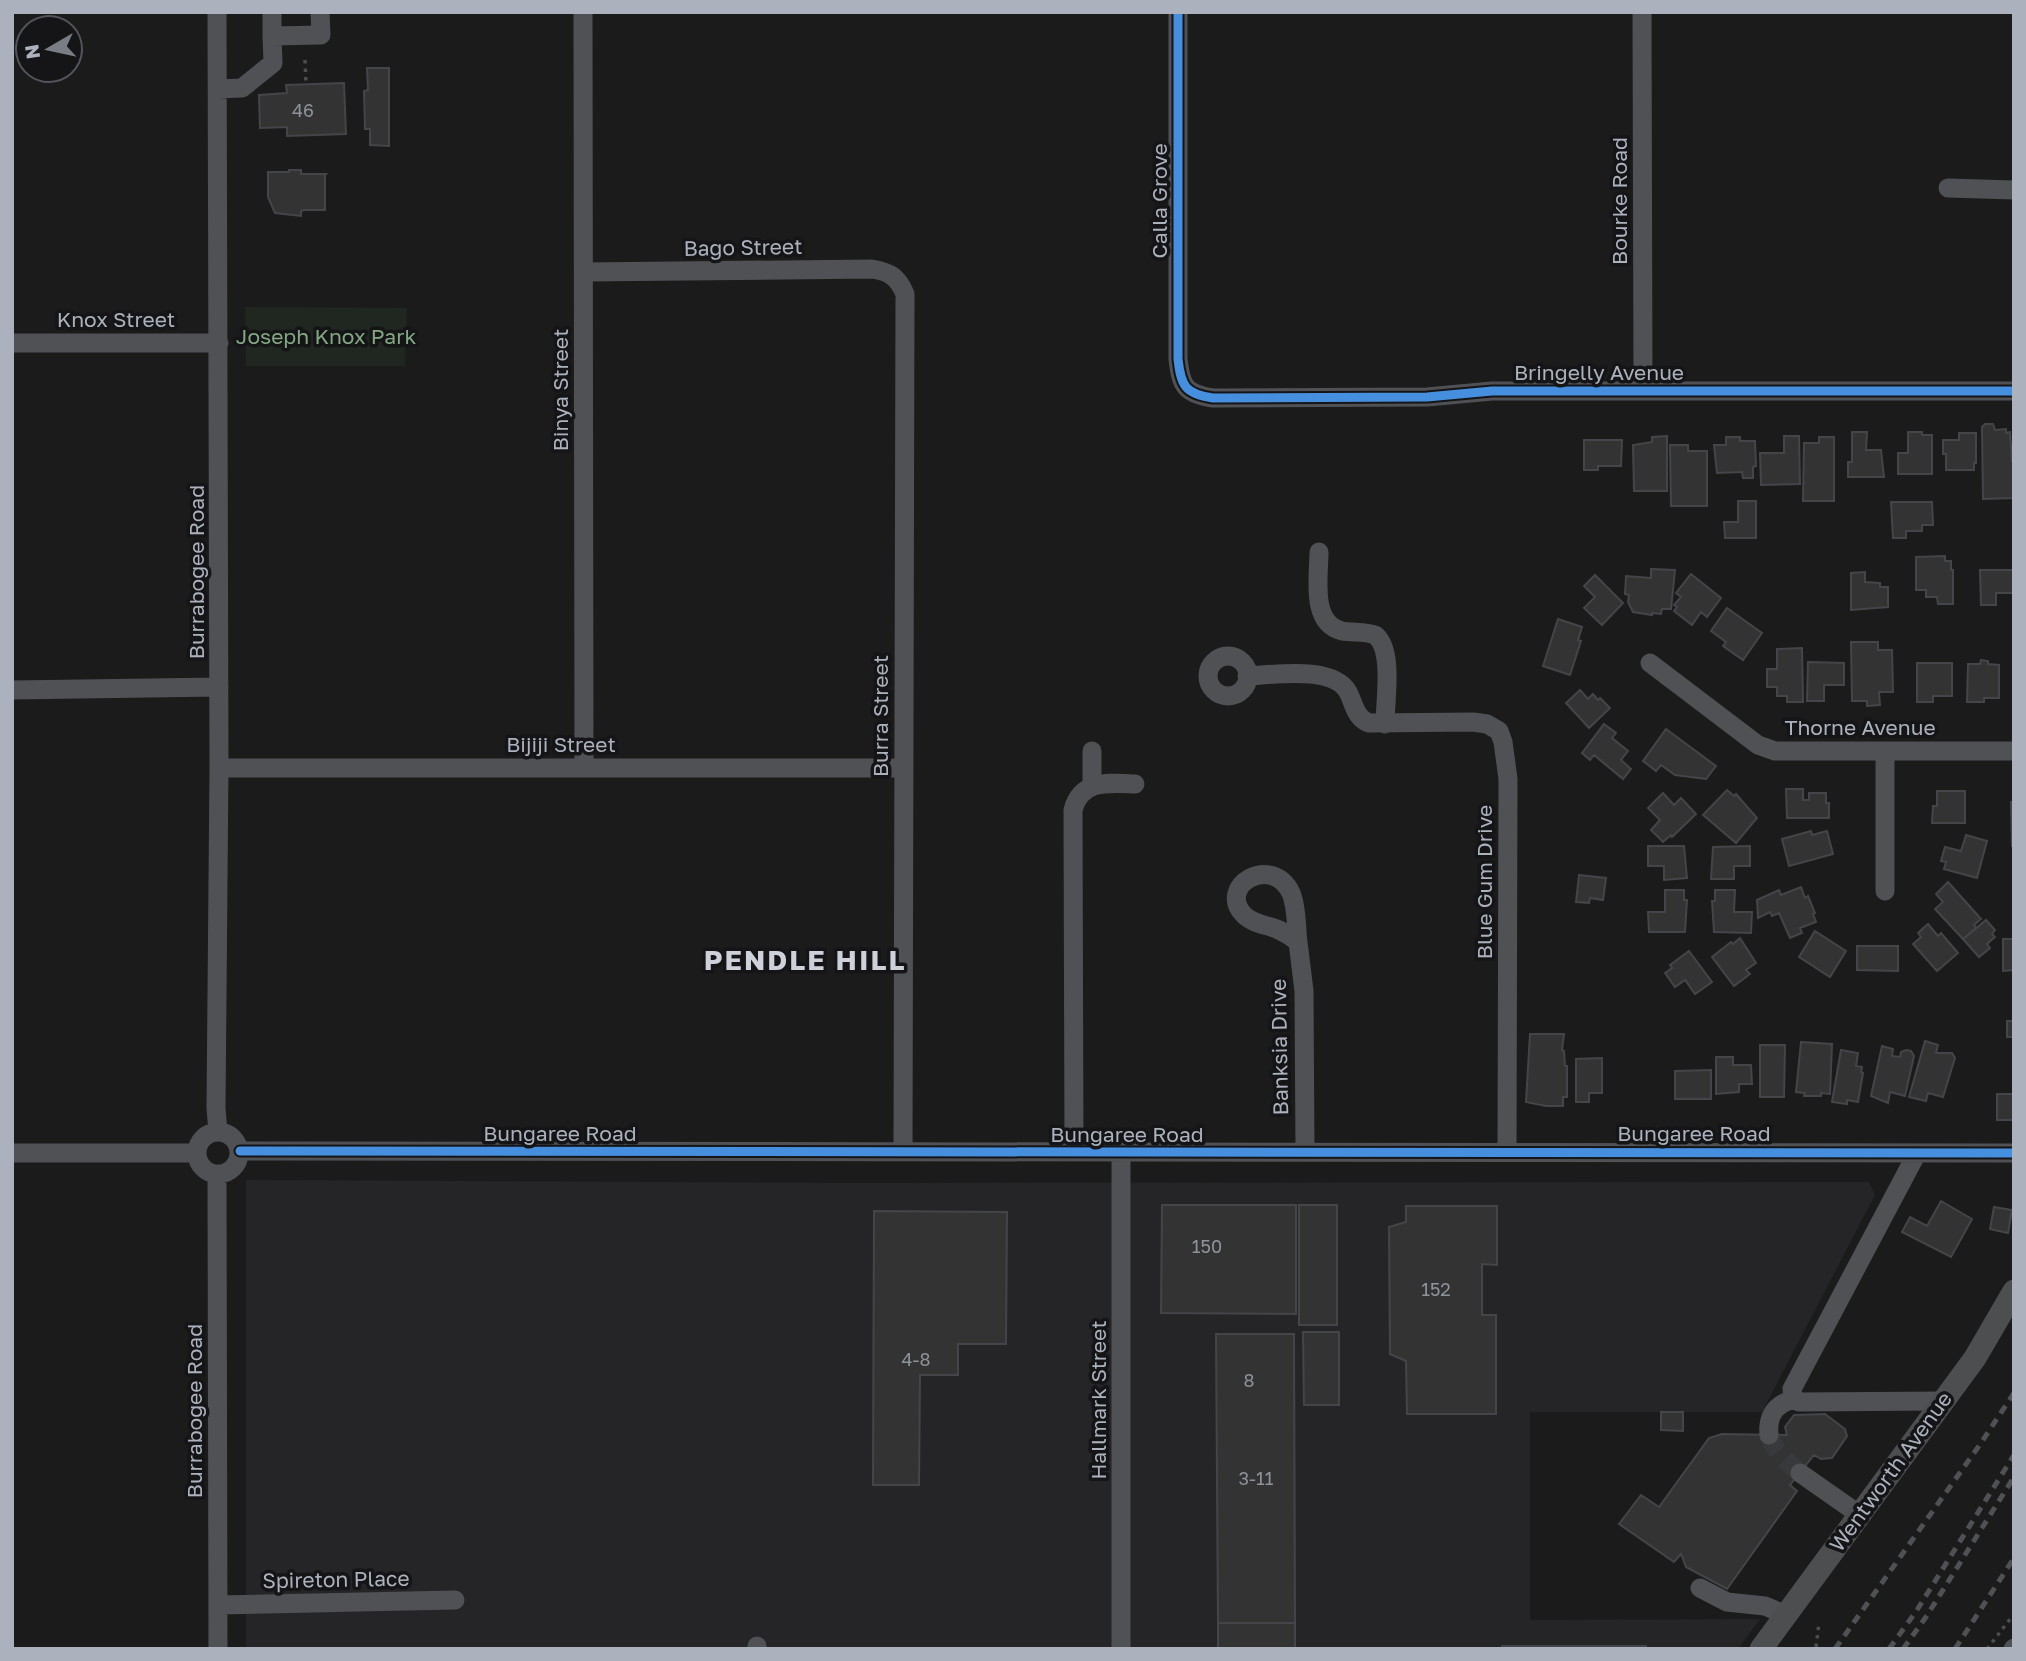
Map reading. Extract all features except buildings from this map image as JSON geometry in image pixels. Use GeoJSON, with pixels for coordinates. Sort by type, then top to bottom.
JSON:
{"type":"FeatureCollection","features":[{"type":"Feature","properties":{"kind":"main road","name":"Wentworth Avenue"},"geometry":{"type":"LineString","coordinates":[[1760,1649],[1975,1357],[2014,1291]]}},
{"type":"Feature","properties":{"kind":"street","name":"Burrabogee Road"},"geometry":{"type":"LineString","coordinates":[[217,12],[218,1132]]}},
{"type":"Feature","properties":{"kind":"street"},"geometry":{"type":"LineString","coordinates":[[218,89],[242,88],[273,63],[272,12]]}},
{"type":"Feature","properties":{"kind":"street"},"geometry":{"type":"LineString","coordinates":[[272,36],[321,36],[320,12]]}},
{"type":"Feature","properties":{"kind":"street","name":"Binya Street"},"geometry":{"type":"LineString","coordinates":[[583,12],[584,768]]}},
{"type":"Feature","properties":{"kind":"street","name":"Calla Grove"},"geometry":{"type":"LineString","coordinates":[[1178,12],[1178,359],[1186,389]]}},
{"type":"Feature","properties":{"kind":"street","name":"Bourke Road"},"geometry":{"type":"LineString","coordinates":[[1642,12],[1643,390]]}},
{"type":"Feature","properties":{"kind":"street"},"geometry":{"type":"LineString","coordinates":[[1948,188],[2014,190]]}},
{"type":"Feature","properties":{"kind":"street","name":"Bago Street"},"geometry":{"type":"LineString","coordinates":[[584,272],[872,269],[889,273],[900,281]]}},
{"type":"Feature","properties":{"kind":"street","name":"Burra Street"},"geometry":{"type":"LineString","coordinates":[[900,281],[905,294],[902,1153]]}},
{"type":"Feature","properties":{"kind":"street","name":"Knox Street"},"geometry":{"type":"LineString","coordinates":[[12,343],[219,343]]}},
{"type":"Feature","properties":{"kind":"street","name":"Bringelly Avenue"},"geometry":{"type":"LineString","coordinates":[[1186,389],[1191,393],[1213,398],[1427,397],[1492,391],[2014,391]]}},
{"type":"Feature","properties":{"kind":"street"},"geometry":{"type":"LineString","coordinates":[[1319,552],[1319,604],[1322,616],[1343,631],[1376,635],[1384,645],[1387,656],[1385,724]]}},
{"type":"Feature","properties":{"kind":"street","name":"Thorne Avenue"},"geometry":{"type":"LineString","coordinates":[[1650,663],[1758,745],[1766,748],[1786,752],[2014,751]]}},
{"type":"Feature","properties":{"kind":"street","name":"Blue Gum Drive"},"geometry":{"type":"LineString","coordinates":[[1247,676],[1325,676],[1344,686],[1363,721],[1385,724],[1487,724],[1494,726],[1502,736],[1508,779],[1507,1152]]}},
{"type":"Feature","properties":{"kind":"street"},"geometry":{"type":"LineString","coordinates":[[12,691],[219,687]]}},
{"type":"Feature","properties":{"kind":"street"},"geometry":{"type":"LineString","coordinates":[[1092,751],[1092,785]]}},
{"type":"Feature","properties":{"kind":"street"},"geometry":{"type":"LineString","coordinates":[[1885,752],[1885,891]]}},
{"type":"Feature","properties":{"kind":"street","name":"Bijiji Street"},"geometry":{"type":"LineString","coordinates":[[219,768],[903,768]]}},
{"type":"Feature","properties":{"kind":"street"},"geometry":{"type":"LineString","coordinates":[[1074,1152],[1073,810],[1078,797],[1092,785],[1135,784]]}},
{"type":"Feature","properties":{"kind":"street","name":"Banksia Drive"},"geometry":{"type":"LineString","coordinates":[[1298,942],[1304,991],[1305,1152]]}},
{"type":"Feature","properties":{"kind":"street"},"geometry":{"type":"LineString","coordinates":[[218,1132],[231,1136],[240,1151],[234,1167],[229,1172],[217,1174],[202,1167],[197,1153],[204,1138],[218,1132]]}},
{"type":"Feature","properties":{"kind":"street","name":"Bungaree Road"},"geometry":{"type":"LineString","coordinates":[[240,1151],[2014,1153]]}},
{"type":"Feature","properties":{"kind":"street","name":"Hallmark Street"},"geometry":{"type":"LineString","coordinates":[[1121,1152],[1121,1649]]}},
{"type":"Feature","properties":{"kind":"street"},"geometry":{"type":"LineString","coordinates":[[12,1153],[197,1153]]}},
{"type":"Feature","properties":{"kind":"street"},"geometry":{"type":"LineString","coordinates":[[1793,1399],[1792,1389],[1917,1153]]}},
{"type":"Feature","properties":{"kind":"street","name":"Burrabogee Road"},"geometry":{"type":"LineString","coordinates":[[217,1174],[218,1649]]}},
{"type":"Feature","properties":{"kind":"street"},"geometry":{"type":"LineString","coordinates":[[1769,1434],[1768,1423],[1772,1412],[1780,1403],[1793,1399],[1799,1402],[1943,1401]]}},
{"type":"Feature","properties":{"kind":"street"},"geometry":{"type":"LineString","coordinates":[[1800,1473],[1860,1515]]}},
{"type":"Feature","properties":{"kind":"street"},"geometry":{"type":"LineString","coordinates":[[1700,1588],[1727,1602],[1765,1606],[1786,1615]]}},
{"type":"Feature","properties":{"kind":"street","name":"Spireton Place"},"geometry":{"type":"LineString","coordinates":[[218,1605],[455,1600]]}},
{"type":"Feature","properties":{"kind":"path"},"geometry":{"type":"LineString","coordinates":[[305,60],[306,84]]}},
{"type":"Feature","properties":{"kind":"path"},"geometry":{"type":"LineString","coordinates":[[1987,1649],[2014,1614]]}},
{"type":"Feature","properties":{"kind":"path"},"geometry":{"type":"LineString","coordinates":[[1816,1647],[1819,1623]]}},
{"type":"Feature","properties":{"kind":"shaded area"},"geometry":{"type":"Polygon","coordinates":[[[246,1180],[842,1183],[1869,1182],[1875,1195],[1762,1412],[1530,1412],[1530,1620],[1760,1619],[1738,1649],[246,1649],[246,1180]]]}},
{"type":"Feature","properties":{"kind":"green space","name":"Joseph Knox Park"},"geometry":{"type":"Polygon","coordinates":[[[245,307],[407,308],[405,366],[246,366],[245,307]]]}},
{"type":"Feature","properties":{"kind":"tunnel"},"geometry":{"type":"LineString","coordinates":[[1769,1435],[1778,1452],[1800,1473]]}},
{"type":"Feature","properties":{"kind":"railway"},"geometry":{"type":"LineString","coordinates":[[1835,1649],[2014,1393]]}},
{"type":"Feature","properties":{"kind":"railway"},"geometry":{"type":"LineString","coordinates":[[1889,1649],[1917,1610],[2014,1455]]}},
{"type":"Feature","properties":{"kind":"railway"},"geometry":{"type":"LineString","coordinates":[[1903,1649],[2014,1477]]}},
{"type":"Feature","properties":{"kind":"railway"},"geometry":{"type":"LineString","coordinates":[[1955,1649],[2014,1558]]}},
{"type":"Feature","properties":{"kind":"cycle path"},"geometry":{"type":"LineString","coordinates":[[1178,12],[1178,359],[1183,382],[1196,394],[1213,398],[1427,397],[1492,391],[2014,391]]}},
{"type":"Feature","properties":{"kind":"cycle path"},"geometry":{"type":"LineString","coordinates":[[240,1151],[2014,1153]]}},
{"type":"Feature","properties":{"kind":"district","name":"PENDLE HILL"},"geometry":{"type":"Point","coordinates":[805,960]}}]}
